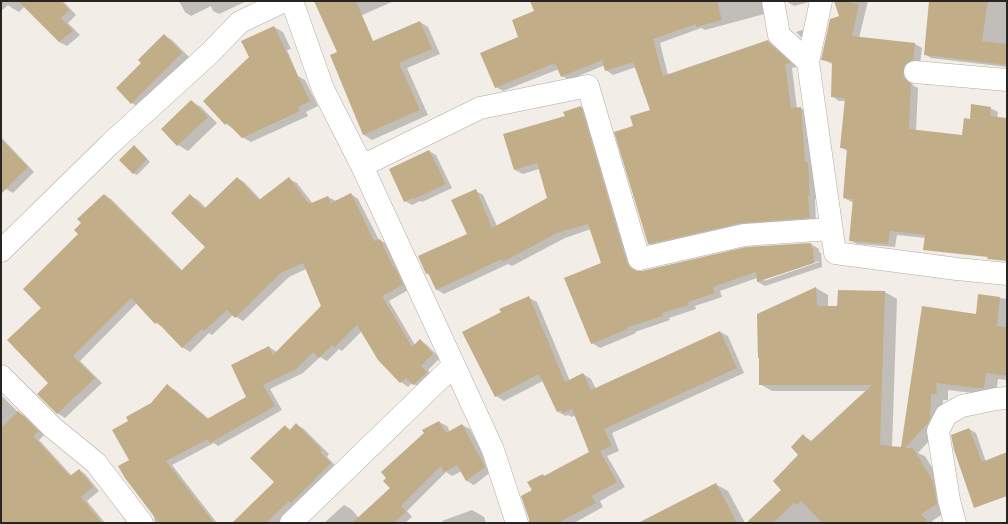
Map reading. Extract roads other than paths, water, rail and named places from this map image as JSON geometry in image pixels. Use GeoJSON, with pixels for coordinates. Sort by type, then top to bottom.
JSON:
{"type":"FeatureCollection","features":[{"type":"Feature","properties":{"kind":"street"},"geometry":{"type":"LineString","coordinates":[[1,251],[110,144],[209,54],[240,22],[284,1]]}},
{"type":"Feature","properties":{"kind":"street"},"geometry":{"type":"LineString","coordinates":[[292,1],[323,88],[362,166],[493,450],[517,523]]}},
{"type":"Feature","properties":{"kind":"street"},"geometry":{"type":"LineString","coordinates":[[774,1],[779,35],[808,62]]}},
{"type":"Feature","properties":{"kind":"street"},"geometry":{"type":"LineString","coordinates":[[821,1],[808,62],[835,253],[1007,274]]}},
{"type":"Feature","properties":{"kind":"street"},"geometry":{"type":"LineString","coordinates":[[915,72],[1007,80]]}},
{"type":"Feature","properties":{"kind":"street"},"geometry":{"type":"LineString","coordinates":[[362,166],[480,108],[588,86],[639,259],[744,235],[831,229]]}},
{"type":"Feature","properties":{"kind":"street"},"geometry":{"type":"LineString","coordinates":[[291,523],[454,365]]}},
{"type":"Feature","properties":{"kind":"street"},"geometry":{"type":"LineString","coordinates":[[1,376],[52,426],[96,464],[142,523]]}},
{"type":"Feature","properties":{"kind":"street"},"geometry":{"type":"LineString","coordinates":[[955,523],[949,500],[938,431],[946,415],[962,406],[1007,398]]}}]}
